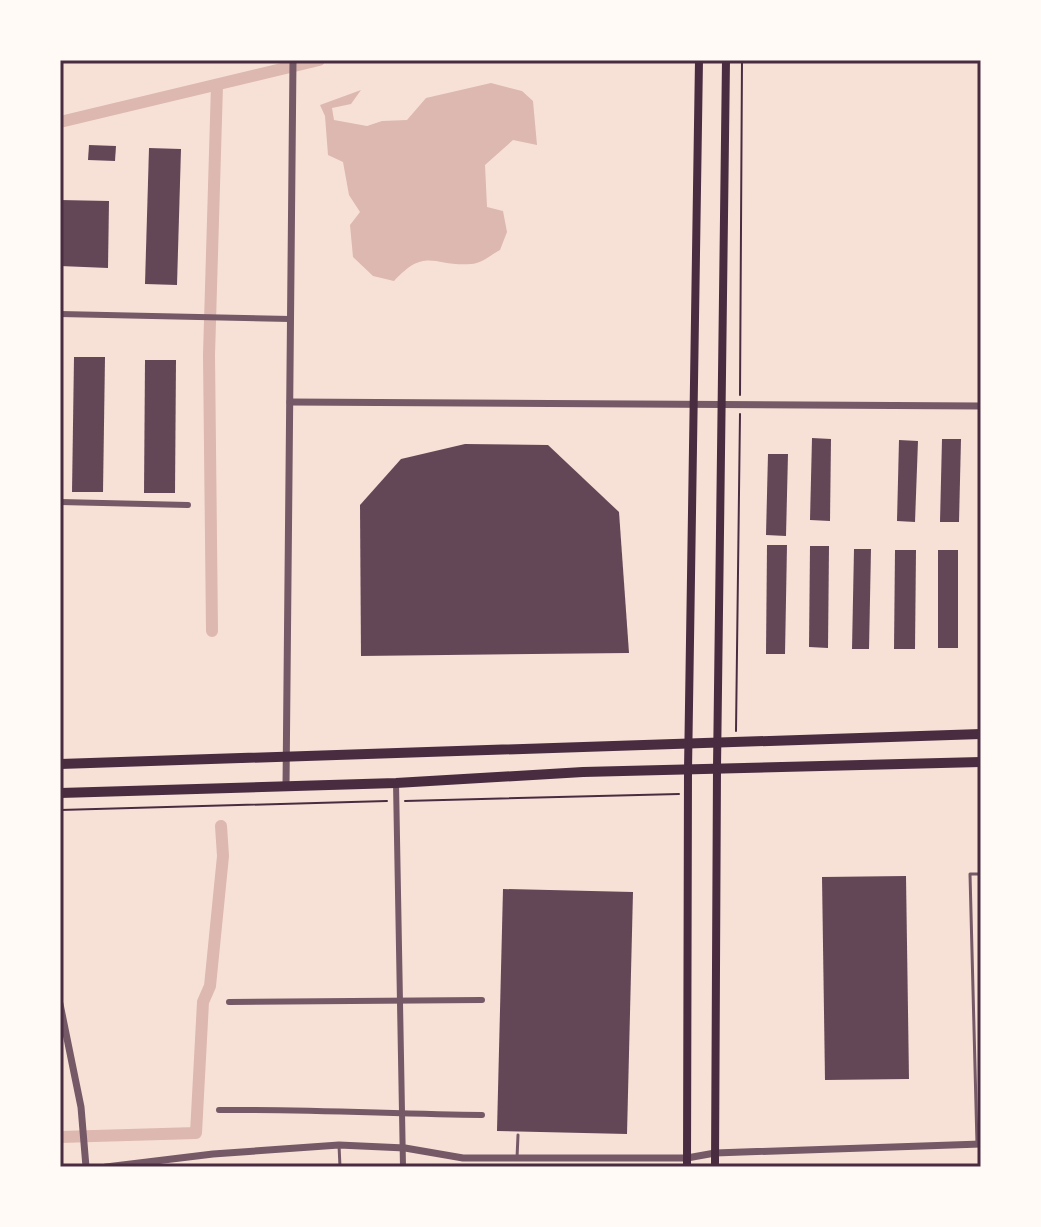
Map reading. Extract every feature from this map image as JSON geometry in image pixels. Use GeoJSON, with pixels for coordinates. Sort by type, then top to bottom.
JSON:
{"type":"FeatureCollection","features":[{"type":"Feature","properties":{"kind":"highway"},"geometry":{"type":"LineString","coordinates":[[60,764],[981,734]]}},
{"type":"Feature","properties":{"kind":"highway"},"geometry":{"type":"LineString","coordinates":[[60,793],[396,783],[583,772],[981,762]]}},
{"type":"Feature","properties":{"kind":"main road"},"geometry":{"type":"LineString","coordinates":[[687,1162],[688,770],[699,60]]}},
{"type":"Feature","properties":{"kind":"main road"},"geometry":{"type":"LineString","coordinates":[[715,1167],[726,60]]}},
{"type":"Feature","properties":{"kind":"street"},"geometry":{"type":"LineString","coordinates":[[286,786],[293,60]]}},
{"type":"Feature","properties":{"kind":"street"},"geometry":{"type":"LineString","coordinates":[[60,314],[290,319]]}},
{"type":"Feature","properties":{"kind":"street"},"geometry":{"type":"LineString","coordinates":[[290,402],[981,406]]}},
{"type":"Feature","properties":{"kind":"street"},"geometry":{"type":"LineString","coordinates":[[60,502],[188,505]]}},
{"type":"Feature","properties":{"kind":"street"},"geometry":{"type":"LineString","coordinates":[[396,783],[403,1167]]}},
{"type":"Feature","properties":{"kind":"street"},"geometry":{"type":"LineString","coordinates":[[229,1002],[482,1000]]}},
{"type":"Feature","properties":{"kind":"street"},"geometry":{"type":"LineString","coordinates":[[60,1004],[81,1107],[86,1167]]}},
{"type":"Feature","properties":{"kind":"street"},"geometry":{"type":"LineString","coordinates":[[219,1110],[310,1109],[482,1115]]}},
{"type":"Feature","properties":{"kind":"street"},"geometry":{"type":"LineString","coordinates":[[106,1167],[213,1154],[339,1145],[405,1148],[463,1158],[687,1162],[715,1153],[979,1144]]}},
{"type":"Feature","properties":{"kind":"lane"},"geometry":{"type":"LineString","coordinates":[[979,1144],[970,874],[981,874]]}},
{"type":"Feature","properties":{"kind":"lane"},"geometry":{"type":"LineString","coordinates":[[973,996],[981,996]]}},
{"type":"Feature","properties":{"kind":"lane"},"geometry":{"type":"LineString","coordinates":[[517,1158],[518,1135]]}},
{"type":"Feature","properties":{"kind":"lane"},"geometry":{"type":"LineString","coordinates":[[339,1145],[340,1167]]}},
{"type":"Feature","properties":{"kind":"path"},"geometry":{"type":"LineString","coordinates":[[60,810],[688,794]]}},
{"type":"Feature","properties":{"kind":"shaded area"},"geometry":{"type":"Polygon","coordinates":[[[491,83],[522,91],[533,101],[537,145],[513,140],[485,165],[487,207],[503,211],[507,232],[500,250],[475,264],[423,261],[405,270],[394,281],[373,276],[353,257],[350,225],[360,212],[349,195],[343,162],[328,155],[325,116],[320,105],[361,90],[351,104],[332,108],[334,120],[367,126],[382,121],[407,120],[426,98],[491,83]]]}},
{"type":"Feature","properties":{"kind":"building"},"geometry":{"type":"Polygon","coordinates":[[[89,145],[116,146],[115,161],[88,160],[89,145]]]}},
{"type":"Feature","properties":{"kind":"building"},"geometry":{"type":"Polygon","coordinates":[[[149,148],[181,149],[177,285],[145,284],[149,148]]]}},
{"type":"Feature","properties":{"kind":"building"},"geometry":{"type":"Polygon","coordinates":[[[60,200],[109,201],[108,268],[60,266],[60,200]]]}},
{"type":"Feature","properties":{"kind":"building"},"geometry":{"type":"Polygon","coordinates":[[[74,357],[105,357],[103,492],[72,492],[74,357]]]}},
{"type":"Feature","properties":{"kind":"building"},"geometry":{"type":"Polygon","coordinates":[[[145,360],[176,360],[175,493],[144,493],[145,360]]]}},
{"type":"Feature","properties":{"kind":"building"},"geometry":{"type":"Polygon","coordinates":[[[812,438],[831,439],[830,521],[810,520],[812,438]]]}},
{"type":"Feature","properties":{"kind":"building"},"geometry":{"type":"Polygon","coordinates":[[[942,439],[961,439],[959,522],[940,522],[942,439]]]}},
{"type":"Feature","properties":{"kind":"building"},"geometry":{"type":"Polygon","coordinates":[[[899,440],[918,441],[915,522],[897,521],[899,440]]]}},
{"type":"Feature","properties":{"kind":"building"},"geometry":{"type":"Polygon","coordinates":[[[465,444],[548,445],[619,512],[629,653],[361,656],[360,505],[401,459],[465,444]]]}},
{"type":"Feature","properties":{"kind":"building"},"geometry":{"type":"Polygon","coordinates":[[[768,454],[788,454],[786,536],[766,535],[768,454]]]}},
{"type":"Feature","properties":{"kind":"building"},"geometry":{"type":"Polygon","coordinates":[[[767,545],[787,545],[785,654],[766,654],[767,545]]]}},
{"type":"Feature","properties":{"kind":"building"},"geometry":{"type":"Polygon","coordinates":[[[810,546],[829,546],[828,648],[809,647],[810,546]]]}},
{"type":"Feature","properties":{"kind":"building"},"geometry":{"type":"Polygon","coordinates":[[[854,549],[871,549],[869,649],[852,649],[854,549]]]}},
{"type":"Feature","properties":{"kind":"building"},"geometry":{"type":"Polygon","coordinates":[[[895,550],[916,550],[915,649],[894,649],[895,550]]]}},
{"type":"Feature","properties":{"kind":"building"},"geometry":{"type":"Polygon","coordinates":[[[938,550],[958,550],[958,648],[938,648],[938,550]]]}},
{"type":"Feature","properties":{"kind":"building"},"geometry":{"type":"Polygon","coordinates":[[[906,876],[909,1079],[825,1080],[822,877],[906,876]]]}},
{"type":"Feature","properties":{"kind":"building"},"geometry":{"type":"Polygon","coordinates":[[[503,889],[633,892],[627,1134],[497,1131],[503,889]]]}},
{"type":"Feature","properties":{"kind":"waterway"},"geometry":{"type":"LineString","coordinates":[[60,122],[319,60]]}},
{"type":"Feature","properties":{"kind":"waterway"},"geometry":{"type":"LineString","coordinates":[[212,631],[209,355],[217,85]]}},
{"type":"Feature","properties":{"kind":"waterway"},"geometry":{"type":"LineString","coordinates":[[60,1137],[196,1133],[203,1002],[210,986],[223,856],[221,826]]}}]}
